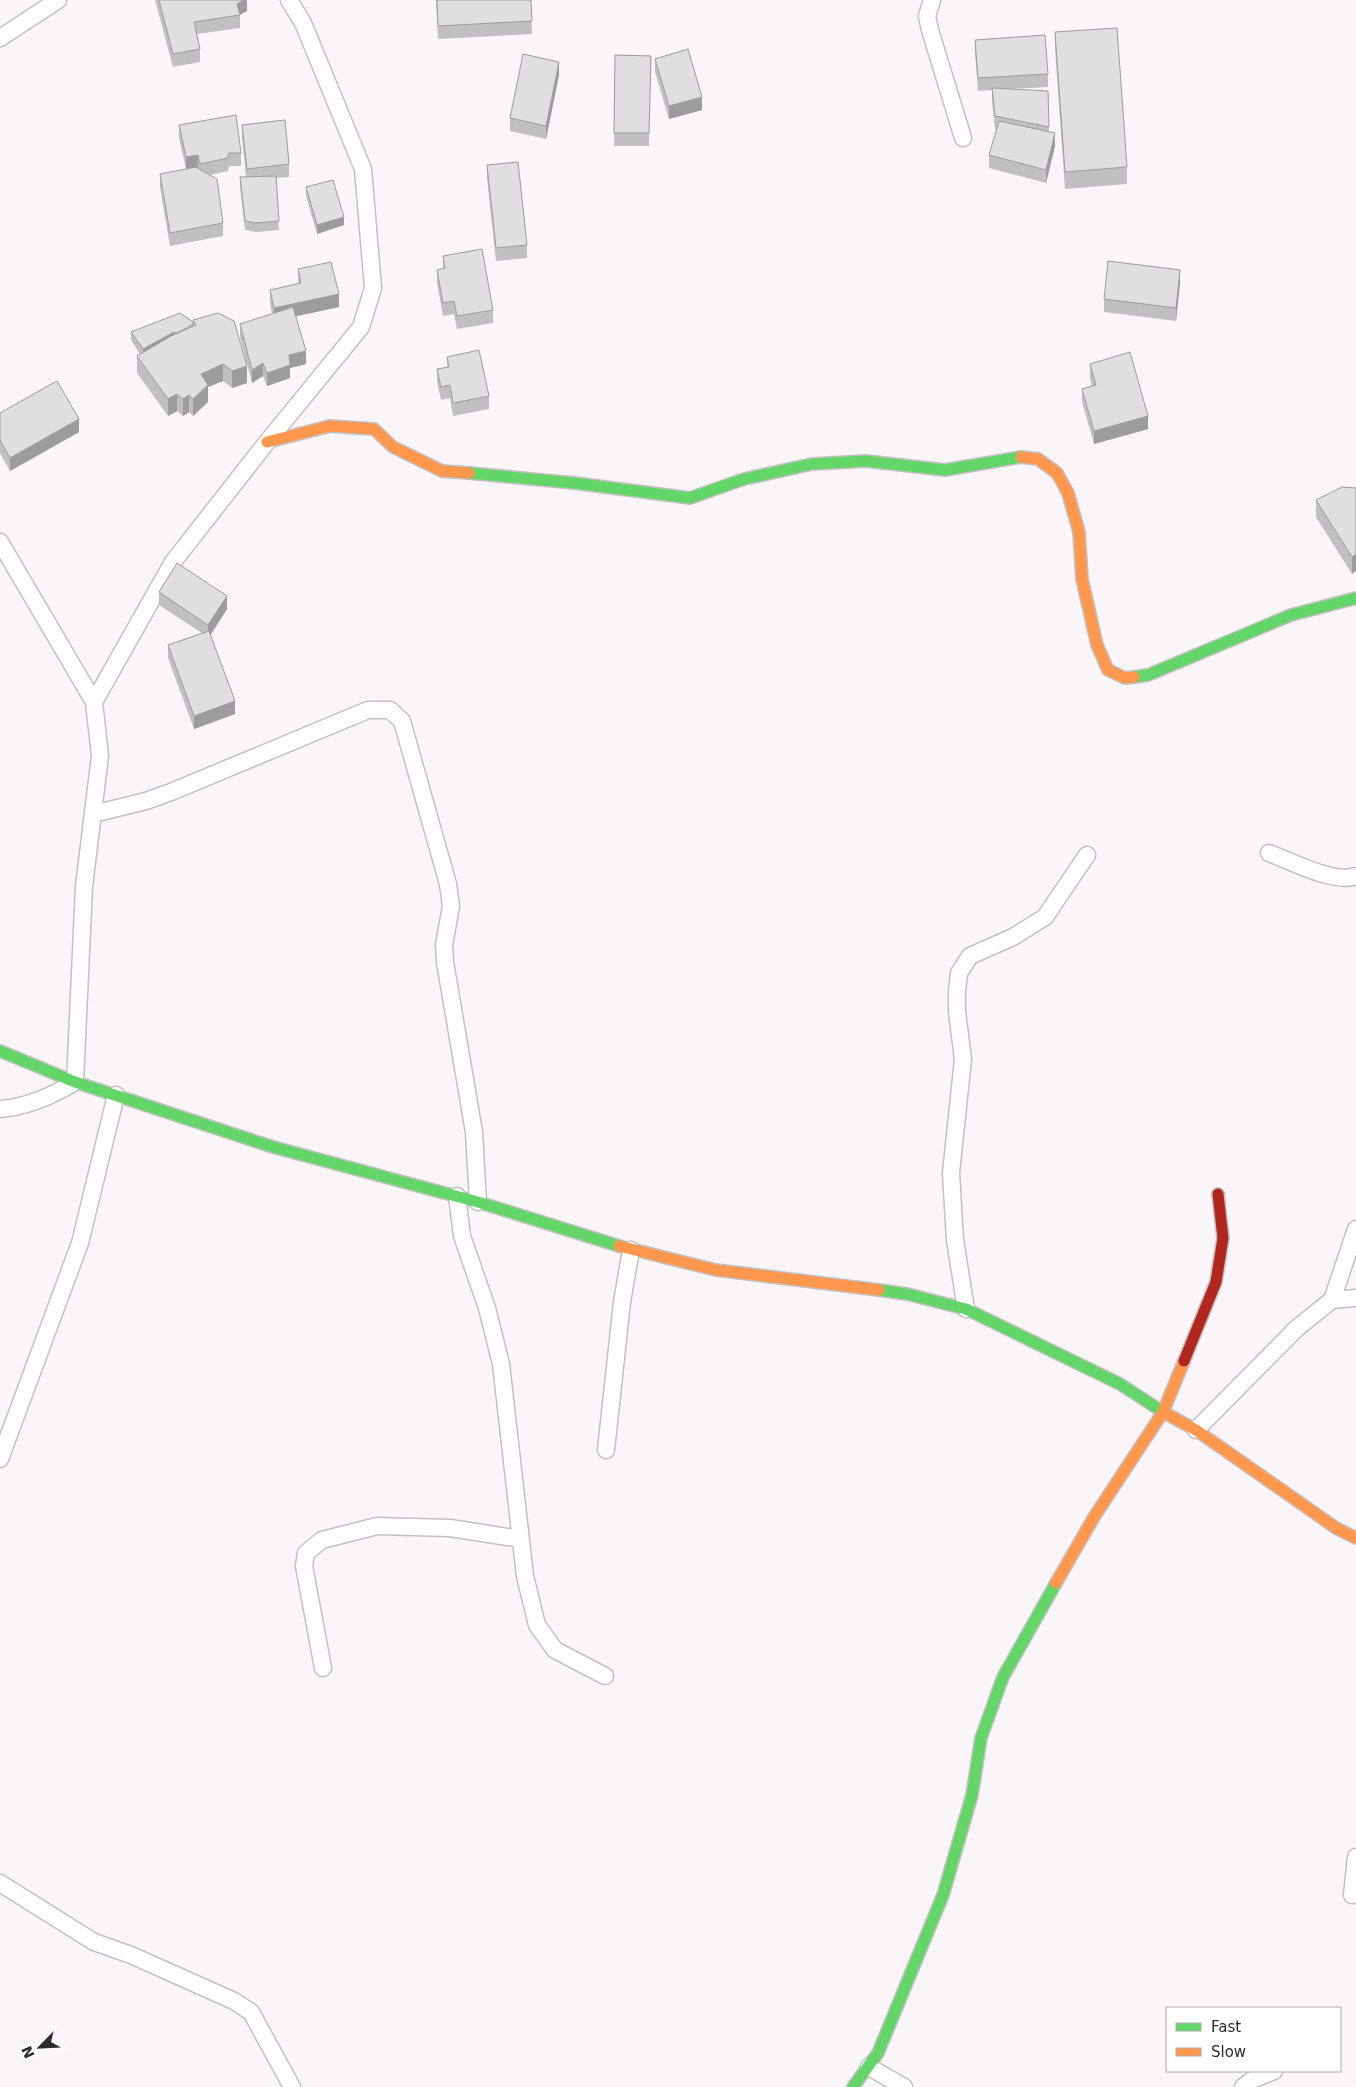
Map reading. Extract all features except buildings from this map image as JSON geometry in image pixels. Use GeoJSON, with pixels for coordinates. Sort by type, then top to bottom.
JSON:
{"type":"FeatureCollection","features":[{"type":"Feature","properties":{"kind":"street"},"geometry":{"type":"LineString","coordinates":[[0,38],[58,0]]}},
{"type":"Feature","properties":{"kind":"street"},"geometry":{"type":"LineString","coordinates":[[94,702],[173,562],[267,442],[361,327],[373,288],[363,169],[303,23],[289,0]]}},
{"type":"Feature","properties":{"kind":"street"},"geometry":{"type":"LineString","coordinates":[[932,0],[927,16],[930,30],[963,138]]}},
{"type":"Feature","properties":{"kind":"street"},"geometry":{"type":"LineString","coordinates":[[267,442],[330,426],[374,429],[392,447],[442,471],[574,483],[690,498],[744,479],[812,464],[866,461],[945,470],[1024,456],[1038,459],[1057,473],[1068,493],[1079,532],[1082,579],[1097,645],[1108,670],[1125,678],[1148,674],[1291,615],[1356,598]]}},
{"type":"Feature","properties":{"kind":"street"},"geometry":{"type":"LineString","coordinates":[[0,542],[94,702],[100,756],[84,886],[76,1082]]}},
{"type":"Feature","properties":{"kind":"street"},"geometry":{"type":"LineString","coordinates":[[93,814],[146,801],[171,792],[368,710],[390,710],[402,721],[448,884],[451,906],[444,945],[445,962],[474,1132],[478,1202]]}},
{"type":"Feature","properties":{"kind":"street"},"geometry":{"type":"LineString","coordinates":[[1269,853],[1333,877],[1351,878],[1356,876]]}},
{"type":"Feature","properties":{"kind":"street"},"geometry":{"type":"LineString","coordinates":[[966,1309],[955,1240],[951,1173],[963,1059],[957,1012],[959,973],[970,956],[1013,937],[1045,917],[1087,855]]}},
{"type":"Feature","properties":{"kind":"street"},"geometry":{"type":"LineString","coordinates":[[0,1051],[76,1082],[273,1147],[478,1202],[631,1250],[716,1270],[907,1294],[966,1309],[1120,1384],[1163,1412],[1196,1430],[1336,1528],[1356,1538]]}},
{"type":"Feature","properties":{"kind":"street"},"geometry":{"type":"LineString","coordinates":[[0,1109],[48,1098],[76,1082]]}},
{"type":"Feature","properties":{"kind":"street"},"geometry":{"type":"LineString","coordinates":[[0,1459],[80,1243],[116,1095]]}},
{"type":"Feature","properties":{"kind":"street"},"geometry":{"type":"LineString","coordinates":[[853,2087],[878,2053],[943,1895],[972,1795],[981,1738],[1003,1677],[1094,1517],[1163,1412],[1216,1282],[1223,1238],[1218,1194]]}},
{"type":"Feature","properties":{"kind":"street"},"geometry":{"type":"LineString","coordinates":[[457,1196],[462,1236],[487,1308],[501,1364],[525,1576],[537,1625],[555,1650],[605,1676]]}},
{"type":"Feature","properties":{"kind":"street"},"geometry":{"type":"LineString","coordinates":[[1196,1430],[1298,1328],[1332,1300],[1356,1228]]}},
{"type":"Feature","properties":{"kind":"street"},"geometry":{"type":"LineString","coordinates":[[606,1450],[622,1302],[631,1250]]}},
{"type":"Feature","properties":{"kind":"street"},"geometry":{"type":"LineString","coordinates":[[1332,1300],[1356,1298]]}},
{"type":"Feature","properties":{"kind":"street"},"geometry":{"type":"LineString","coordinates":[[323,1668],[304,1566],[306,1553],[322,1540],[376,1526],[450,1528],[521,1539]]}},
{"type":"Feature","properties":{"kind":"street"},"geometry":{"type":"LineString","coordinates":[[1352,1895],[1356,1857]]}},
{"type":"Feature","properties":{"kind":"street"},"geometry":{"type":"LineString","coordinates":[[0,1883],[94,1942],[131,1955],[234,2001],[252,2012],[292,2087]]}},
{"type":"Feature","properties":{"kind":"street"},"geometry":{"type":"LineString","coordinates":[[868,2068],[904,2087]]}},
{"type":"Feature","properties":{"kind":"street"},"geometry":{"type":"LineString","coordinates":[[1243,2087],[1252,2080],[1272,2072]]}},
{"type":"Feature","properties":{"kind":"traffic: fast"},"geometry":{"type":"LineString","coordinates":[[469,473],[574,483],[690,498],[744,479],[812,464],[866,461],[945,470],[1021,457]]}},
{"type":"Feature","properties":{"kind":"traffic: fast"},"geometry":{"type":"LineString","coordinates":[[1134,677],[1148,675],[1291,615],[1356,598]]}},
{"type":"Feature","properties":{"kind":"traffic: fast"},"geometry":{"type":"LineString","coordinates":[[0,1051],[75,1082],[273,1147],[478,1202],[619,1246]]}},
{"type":"Feature","properties":{"kind":"traffic: fast"},"geometry":{"type":"LineString","coordinates":[[879,1290],[907,1294],[966,1309],[1120,1384],[1163,1412]]}},
{"type":"Feature","properties":{"kind":"traffic: fast"},"geometry":{"type":"LineString","coordinates":[[853,2087],[878,2053],[943,1895],[972,1795],[981,1738],[1003,1677],[1056,1583]]}},
{"type":"Feature","properties":{"kind":"traffic: slow"},"geometry":{"type":"LineString","coordinates":[[267,442],[330,426],[374,429],[393,447],[442,471],[469,473]]}},
{"type":"Feature","properties":{"kind":"traffic: slow"},"geometry":{"type":"LineString","coordinates":[[1021,457],[1038,459],[1057,473],[1068,493],[1079,532],[1082,579],[1097,645],[1108,670],[1125,678],[1134,677]]}},
{"type":"Feature","properties":{"kind":"traffic: slow"},"geometry":{"type":"LineString","coordinates":[[619,1246],[716,1270],[879,1290]]}},
{"type":"Feature","properties":{"kind":"traffic: slow"},"geometry":{"type":"LineString","coordinates":[[1056,1583],[1094,1517],[1163,1412],[1184,1361]]}},
{"type":"Feature","properties":{"kind":"traffic: slow"},"geometry":{"type":"LineString","coordinates":[[1163,1412],[1196,1430],[1336,1528],[1356,1538]]}},
{"type":"Feature","properties":{"kind":"traffic: jam"},"geometry":{"type":"LineString","coordinates":[[1184,1361],[1216,1282],[1223,1238],[1218,1194]]}}]}
